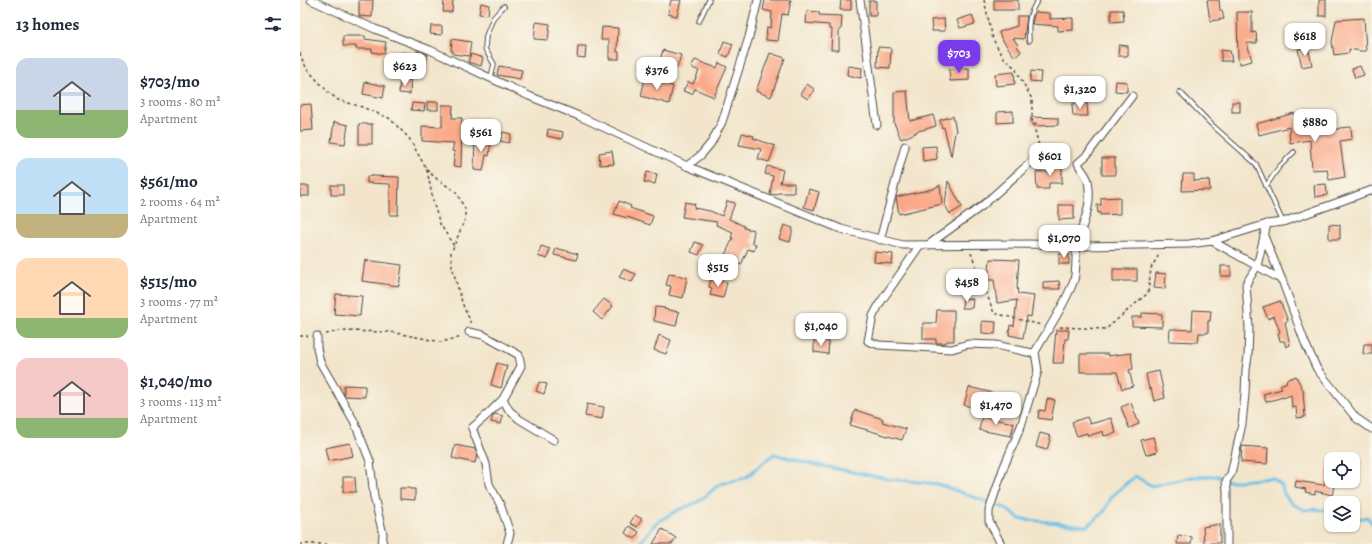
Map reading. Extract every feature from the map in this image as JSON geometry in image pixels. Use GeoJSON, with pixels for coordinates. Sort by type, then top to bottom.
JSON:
{"type":"FeatureCollection","features":[{"type":"Feature","properties":{"kind":"street"},"geometry":{"type":"LineString","coordinates":[[311,0],[430,50],[687,166],[841,229],[903,245],[967,244],[1165,246],[1189,244],[1212,241],[1267,224],[1282,222],[1372,190]]}},
{"type":"Feature","properties":{"kind":"street"},"geometry":{"type":"LineString","coordinates":[[687,166],[701,155],[711,143],[722,122],[749,37],[758,0]]}},
{"type":"Feature","properties":{"kind":"street"},"geometry":{"type":"LineString","coordinates":[[860,0],[877,125]]}},
{"type":"Feature","properties":{"kind":"street"},"geometry":{"type":"LineString","coordinates":[[1001,544],[989,521],[989,511],[1003,469],[1021,426],[1038,372],[1035,352],[1066,299],[1074,278],[1077,246],[1088,214],[1090,200],[1088,179],[1080,169],[1078,163],[1087,155],[1132,96]]}},
{"type":"Feature","properties":{"kind":"street"},"geometry":{"type":"LineString","coordinates":[[880,240],[905,146]]}},
{"type":"Feature","properties":{"kind":"street"},"geometry":{"type":"LineString","coordinates":[[928,245],[982,206],[1041,153]]}},
{"type":"Feature","properties":{"kind":"street"},"geometry":{"type":"LineString","coordinates":[[1227,544],[1226,481],[1231,474],[1242,424],[1248,356],[1249,328],[1246,284],[1257,266],[1267,224]]}},
{"type":"Feature","properties":{"kind":"street"},"geometry":{"type":"LineString","coordinates":[[1264,235],[1317,369],[1356,418],[1372,429]]}},
{"type":"Feature","properties":{"kind":"street"},"geometry":{"type":"LineString","coordinates":[[1212,241],[1282,280]]}},
{"type":"Feature","properties":{"kind":"street"},"geometry":{"type":"LineString","coordinates":[[920,245],[880,303],[873,316],[868,341],[879,345],[952,349],[968,344],[996,344],[1032,353],[1035,352]]}},
{"type":"Feature","properties":{"kind":"street"},"geometry":{"type":"LineString","coordinates":[[469,332],[483,335],[519,355],[521,366],[503,399],[472,428],[486,464],[489,484],[500,504],[510,533],[507,544]]}},
{"type":"Feature","properties":{"kind":"street"},"geometry":{"type":"LineString","coordinates":[[317,336],[317,348],[320,362],[354,421],[370,461],[374,497],[383,534],[382,544]]}},
{"type":"Feature","properties":{"kind":"street"},"geometry":{"type":"LineString","coordinates":[[503,399],[509,410],[519,419],[554,440]]}},
{"type":"Feature","properties":{"kind":"lane"},"geometry":{"type":"LineString","coordinates":[[699,22],[709,0]]}},
{"type":"Feature","properties":{"kind":"lane"},"geometry":{"type":"LineString","coordinates":[[1029,41],[1028,21],[1032,8],[1038,0]]}},
{"type":"Feature","properties":{"kind":"lane"},"geometry":{"type":"LineString","coordinates":[[491,77],[494,64],[485,49],[486,36],[493,18],[504,6]]}},
{"type":"Feature","properties":{"kind":"lane"},"geometry":{"type":"LineString","coordinates":[[1180,92],[1211,124],[1256,164],[1282,222]]}},
{"type":"Feature","properties":{"kind":"lane"},"geometry":{"type":"LineString","coordinates":[[1266,186],[1279,167],[1294,152]]}},
{"type":"Feature","properties":{"kind":"path"},"geometry":{"type":"LineString","coordinates":[[984,0],[993,39],[1002,56],[1015,68],[1032,99],[1032,119],[1041,153]]}},
{"type":"Feature","properties":{"kind":"path"},"geometry":{"type":"LineString","coordinates":[[300,53],[300,57],[315,79],[338,100],[362,107],[389,118],[409,138],[427,170],[434,205],[440,224],[454,246]]}},
{"type":"Feature","properties":{"kind":"path"},"geometry":{"type":"LineString","coordinates":[[300,336],[317,336],[340,331],[392,332],[441,342],[464,336],[469,332],[470,320],[462,302],[452,266],[451,253],[465,219],[465,210],[456,192],[427,170]]}},
{"type":"Feature","properties":{"kind":"path"},"geometry":{"type":"LineString","coordinates":[[967,244],[994,313],[1049,327],[1106,329],[1148,293],[1150,268],[1165,246]]}},
{"type":"Feature","properties":{"kind":"path"},"geometry":{"type":"LineString","coordinates":[[300,544],[328,544]]}},
{"type":"Feature","properties":{"kind":"building"},"geometry":{"type":"Polygon","coordinates":[[[359,0],[373,0],[372,17],[359,16],[359,0]]]}},
{"type":"Feature","properties":{"kind":"building"},"geometry":{"type":"Polygon","coordinates":[[[444,0],[453,0],[452,12],[443,12],[444,0]]]}},
{"type":"Feature","properties":{"kind":"building"},"geometry":{"type":"Polygon","coordinates":[[[671,0],[681,0],[677,16],[668,14],[671,0]]]}},
{"type":"Feature","properties":{"kind":"building"},"geometry":{"type":"Polygon","coordinates":[[[765,0],[791,0],[788,15],[782,14],[778,41],[766,40],[767,27],[771,28],[772,12],[763,10],[765,0]]]}},
{"type":"Feature","properties":{"kind":"building"},"geometry":{"type":"Polygon","coordinates":[[[841,0],[851,0],[851,10],[840,10],[841,0]]]}},
{"type":"Feature","properties":{"kind":"building"},"geometry":{"type":"Polygon","coordinates":[[[994,0],[1018,0],[1018,10],[994,10],[994,0]]]}},
{"type":"Feature","properties":{"kind":"building"},"geometry":{"type":"Polygon","coordinates":[[[1207,0],[1219,0],[1220,11],[1222,11],[1224,19],[1210,21],[1207,0]]]}},
{"type":"Feature","properties":{"kind":"building"},"geometry":{"type":"Polygon","coordinates":[[[1319,0],[1326,0],[1326,16],[1319,16],[1319,0]]]}},
{"type":"Feature","properties":{"kind":"building"},"geometry":{"type":"Polygon","coordinates":[[[869,1],[876,1],[876,16],[869,16],[869,1]]]}},
{"type":"Feature","properties":{"kind":"building"},"geometry":{"type":"Polygon","coordinates":[[[481,3],[489,5],[488,15],[479,14],[481,3]]]}},
{"type":"Feature","properties":{"kind":"building"},"geometry":{"type":"Polygon","coordinates":[[[1111,10],[1123,10],[1124,21],[1111,22],[1111,10]]]}},
{"type":"Feature","properties":{"kind":"building"},"geometry":{"type":"Polygon","coordinates":[[[807,11],[819,12],[819,15],[842,16],[841,30],[839,30],[839,50],[831,50],[832,29],[829,29],[829,25],[806,23],[807,11]]]}},
{"type":"Feature","properties":{"kind":"building"},"geometry":{"type":"Polygon","coordinates":[[[1035,12],[1050,13],[1050,19],[1073,18],[1073,30],[1058,31],[1058,26],[1032,24],[1035,12]]]}},
{"type":"Feature","properties":{"kind":"building"},"geometry":{"type":"Polygon","coordinates":[[[1237,12],[1252,12],[1252,33],[1256,32],[1257,43],[1247,43],[1252,61],[1240,64],[1238,61],[1237,12]]]}},
{"type":"Feature","properties":{"kind":"building"},"geometry":{"type":"Polygon","coordinates":[[[972,15],[975,24],[960,28],[957,20],[972,15]]]}},
{"type":"Feature","properties":{"kind":"building"},"geometry":{"type":"Polygon","coordinates":[[[1017,16],[1027,16],[1024,39],[1013,38],[1021,52],[1015,57],[1001,38],[999,32],[1017,26],[1017,16]]]}},
{"type":"Feature","properties":{"kind":"building"},"geometry":{"type":"Polygon","coordinates":[[[1364,18],[1366,51],[1349,49],[1349,53],[1334,55],[1332,42],[1336,20],[1364,18]]]}},
{"type":"Feature","properties":{"kind":"building"},"geometry":{"type":"Polygon","coordinates":[[[944,19],[945,31],[932,31],[931,20],[944,19]]]}},
{"type":"Feature","properties":{"kind":"building"},"geometry":{"type":"Polygon","coordinates":[[[536,22],[550,24],[548,40],[534,39],[536,22]]]}},
{"type":"Feature","properties":{"kind":"building"},"geometry":{"type":"Polygon","coordinates":[[[431,26],[442,26],[442,35],[430,34],[431,26]]]}},
{"type":"Feature","properties":{"kind":"building"},"geometry":{"type":"Polygon","coordinates":[[[602,27],[618,28],[617,52],[619,52],[619,59],[609,59],[609,40],[601,40],[602,27]]]}},
{"type":"Feature","properties":{"kind":"building"},"geometry":{"type":"Polygon","coordinates":[[[343,36],[365,36],[365,39],[386,42],[384,54],[372,52],[372,49],[356,49],[356,46],[343,46],[343,36]]]}},
{"type":"Feature","properties":{"kind":"building"},"geometry":{"type":"Polygon","coordinates":[[[452,39],[471,42],[469,56],[453,54],[453,51],[451,51],[452,39]]]}},
{"type":"Feature","properties":{"kind":"building"},"geometry":{"type":"Polygon","coordinates":[[[724,41],[733,44],[728,57],[720,54],[724,41]]]}},
{"type":"Feature","properties":{"kind":"building"},"geometry":{"type":"Polygon","coordinates":[[[1119,45],[1128,46],[1128,56],[1118,56],[1119,45]]]}},
{"type":"Feature","properties":{"kind":"building"},"geometry":{"type":"Polygon","coordinates":[[[578,46],[586,46],[585,58],[577,57],[578,46]]]}},
{"type":"Feature","properties":{"kind":"building"},"geometry":{"type":"Polygon","coordinates":[[[878,47],[891,48],[890,68],[877,67],[878,47]]]}},
{"type":"Feature","properties":{"kind":"building"},"geometry":{"type":"Polygon","coordinates":[[[1308,47],[1312,65],[1302,67],[1298,49],[1308,47]]]}},
{"type":"Feature","properties":{"kind":"building"},"geometry":{"type":"Polygon","coordinates":[[[663,50],[681,55],[677,68],[659,64],[663,50]]]}},
{"type":"Feature","properties":{"kind":"building"},"geometry":{"type":"Polygon","coordinates":[[[1221,50],[1230,51],[1232,61],[1221,61],[1221,50]]]}},
{"type":"Feature","properties":{"kind":"building"},"geometry":{"type":"Polygon","coordinates":[[[417,51],[428,55],[424,71],[401,66],[402,52],[416,55],[417,51]]]}},
{"type":"Feature","properties":{"kind":"building"},"geometry":{"type":"Polygon","coordinates":[[[770,53],[785,58],[771,97],[756,91],[770,53]]]}},
{"type":"Feature","properties":{"kind":"building"},"geometry":{"type":"Polygon","coordinates":[[[471,54],[483,58],[481,66],[468,62],[471,54]]]}},
{"type":"Feature","properties":{"kind":"building"},"geometry":{"type":"Polygon","coordinates":[[[695,60],[717,68],[719,63],[727,67],[714,97],[695,89],[692,94],[683,91],[688,82],[693,84],[699,71],[691,67],[695,60]]]}},
{"type":"Feature","properties":{"kind":"building"},"geometry":{"type":"Polygon","coordinates":[[[499,66],[522,70],[520,79],[497,75],[499,66]]]}},
{"type":"Feature","properties":{"kind":"building"},"geometry":{"type":"Polygon","coordinates":[[[848,66],[862,68],[861,78],[847,75],[848,66]]]}},
{"type":"Feature","properties":{"kind":"building"},"geometry":{"type":"Polygon","coordinates":[[[1360,66],[1364,75],[1355,78],[1352,69],[1360,66]]]}},
{"type":"Feature","properties":{"kind":"building"},"geometry":{"type":"Polygon","coordinates":[[[969,68],[969,80],[950,81],[949,69],[969,68]]]}},
{"type":"Feature","properties":{"kind":"building"},"geometry":{"type":"Polygon","coordinates":[[[1031,71],[1041,72],[1040,82],[1030,81],[1031,71]]]}},
{"type":"Feature","properties":{"kind":"building"},"geometry":{"type":"Polygon","coordinates":[[[1014,72],[1015,84],[996,86],[995,74],[1014,72]]]}},
{"type":"Feature","properties":{"kind":"building"},"geometry":{"type":"Polygon","coordinates":[[[645,79],[673,86],[669,104],[641,96],[645,79]]]}},
{"type":"Feature","properties":{"kind":"building"},"geometry":{"type":"Polygon","coordinates":[[[400,80],[411,80],[410,94],[399,93],[400,80]]]}},
{"type":"Feature","properties":{"kind":"building"},"geometry":{"type":"Polygon","coordinates":[[[1116,81],[1127,82],[1127,92],[1115,91],[1116,81]]]}},
{"type":"Feature","properties":{"kind":"building"},"geometry":{"type":"Polygon","coordinates":[[[365,82],[385,86],[383,98],[363,94],[365,82]]]}},
{"type":"Feature","properties":{"kind":"building"},"geometry":{"type":"Polygon","coordinates":[[[807,84],[815,90],[808,99],[800,94],[807,84]]]}},
{"type":"Feature","properties":{"kind":"building"},"geometry":{"type":"Polygon","coordinates":[[[907,91],[910,121],[933,115],[936,126],[915,132],[916,133],[901,139],[894,123],[894,92],[907,91]]]}},
{"type":"Feature","properties":{"kind":"building"},"geometry":{"type":"Polygon","coordinates":[[[427,102],[438,102],[438,110],[427,110],[427,102]]]}},
{"type":"Feature","properties":{"kind":"building"},"geometry":{"type":"Polygon","coordinates":[[[1232,102],[1240,102],[1240,112],[1232,112],[1232,102]]]}},
{"type":"Feature","properties":{"kind":"building"},"geometry":{"type":"Polygon","coordinates":[[[412,103],[425,104],[424,111],[411,110],[412,103]]]}},
{"type":"Feature","properties":{"kind":"building"},"geometry":{"type":"Polygon","coordinates":[[[1087,103],[1088,116],[1073,116],[1072,104],[1087,103]]]}},
{"type":"Feature","properties":{"kind":"building"},"geometry":{"type":"Polygon","coordinates":[[[311,104],[313,130],[300,131],[300,105],[311,104]]]}},
{"type":"Feature","properties":{"kind":"building"},"geometry":{"type":"Polygon","coordinates":[[[442,105],[453,105],[452,118],[462,118],[461,167],[453,166],[455,152],[452,151],[454,143],[422,141],[422,126],[442,127],[442,105]]]}},
{"type":"Feature","properties":{"kind":"building"},"geometry":{"type":"Polygon","coordinates":[[[1013,111],[1013,122],[997,123],[997,112],[1013,111]]]}},
{"type":"Feature","properties":{"kind":"building"},"geometry":{"type":"Polygon","coordinates":[[[1294,113],[1298,129],[1303,129],[1304,132],[1351,127],[1352,139],[1340,141],[1345,177],[1329,180],[1327,169],[1312,170],[1310,140],[1290,143],[1289,127],[1259,135],[1256,124],[1294,113]]]}},
{"type":"Feature","properties":{"kind":"building"},"geometry":{"type":"Polygon","coordinates":[[[953,116],[956,131],[951,156],[944,127],[942,128],[940,120],[953,116]]]}},
{"type":"Feature","properties":{"kind":"building"},"geometry":{"type":"Polygon","coordinates":[[[1031,117],[1058,118],[1058,125],[1036,126],[1036,124],[1031,124],[1031,117]]]}},
{"type":"Feature","properties":{"kind":"building"},"geometry":{"type":"Polygon","coordinates":[[[334,122],[348,125],[345,144],[331,142],[334,122]]]}},
{"type":"Feature","properties":{"kind":"building"},"geometry":{"type":"Polygon","coordinates":[[[359,124],[372,124],[372,144],[359,144],[359,124]]]}},
{"type":"Feature","properties":{"kind":"building"},"geometry":{"type":"Polygon","coordinates":[[[548,129],[563,132],[562,139],[547,136],[548,129]]]}},
{"type":"Feature","properties":{"kind":"building"},"geometry":{"type":"Polygon","coordinates":[[[503,132],[511,134],[509,143],[500,141],[503,132]]]}},
{"type":"Feature","properties":{"kind":"building"},"geometry":{"type":"Polygon","coordinates":[[[742,133],[754,136],[753,138],[775,146],[769,162],[758,159],[761,149],[739,145],[742,133]]]}},
{"type":"Feature","properties":{"kind":"building"},"geometry":{"type":"Polygon","coordinates":[[[475,138],[491,141],[489,156],[486,155],[483,171],[474,170],[475,138]]]}},
{"type":"Feature","properties":{"kind":"building"},"geometry":{"type":"Polygon","coordinates":[[[936,146],[937,159],[923,161],[922,147],[936,146]]]}},
{"type":"Feature","properties":{"kind":"building"},"geometry":{"type":"Polygon","coordinates":[[[612,151],[614,164],[600,165],[599,153],[612,151]]]}},
{"type":"Feature","properties":{"kind":"building"},"geometry":{"type":"Polygon","coordinates":[[[1102,158],[1115,158],[1115,175],[1102,175],[1102,158]]]}},
{"type":"Feature","properties":{"kind":"building"},"geometry":{"type":"Polygon","coordinates":[[[1051,163],[1062,163],[1062,183],[1049,183],[1049,189],[1037,189],[1036,172],[1051,172],[1051,163]]]}},
{"type":"Feature","properties":{"kind":"building"},"geometry":{"type":"Polygon","coordinates":[[[767,166],[783,170],[780,183],[794,183],[794,193],[778,193],[777,195],[770,194],[773,176],[765,174],[767,166]]]}},
{"type":"Feature","properties":{"kind":"building"},"geometry":{"type":"Polygon","coordinates":[[[647,172],[657,174],[655,184],[644,182],[647,172]]]}},
{"type":"Feature","properties":{"kind":"building"},"geometry":{"type":"Polygon","coordinates":[[[1183,174],[1194,174],[1194,181],[1209,180],[1210,190],[1182,191],[1183,174]]]}},
{"type":"Feature","properties":{"kind":"building"},"geometry":{"type":"Polygon","coordinates":[[[367,177],[399,177],[398,215],[390,215],[390,184],[367,183],[367,177]]]}},
{"type":"Feature","properties":{"kind":"building"},"geometry":{"type":"Polygon","coordinates":[[[948,181],[962,207],[950,214],[945,205],[948,181]]]}},
{"type":"Feature","properties":{"kind":"building"},"geometry":{"type":"Polygon","coordinates":[[[1326,184],[1327,195],[1315,197],[1314,185],[1326,184]]]}},
{"type":"Feature","properties":{"kind":"building"},"geometry":{"type":"Polygon","coordinates":[[[331,185],[343,185],[343,195],[331,195],[331,185]]]}},
{"type":"Feature","properties":{"kind":"building"},"geometry":{"type":"Polygon","coordinates":[[[940,185],[942,204],[899,214],[896,197],[933,189],[940,185]]]}},
{"type":"Feature","properties":{"kind":"building"},"geometry":{"type":"Polygon","coordinates":[[[300,186],[309,186],[309,196],[300,196],[300,186]]]}},
{"type":"Feature","properties":{"kind":"building"},"geometry":{"type":"Polygon","coordinates":[[[809,189],[819,192],[814,210],[804,207],[809,189]]]}},
{"type":"Feature","properties":{"kind":"building"},"geometry":{"type":"Polygon","coordinates":[[[1120,197],[1120,214],[1100,215],[1100,212],[1098,213],[1097,205],[1101,205],[1101,198],[1120,197]]]}},
{"type":"Feature","properties":{"kind":"building"},"geometry":{"type":"Polygon","coordinates":[[[619,201],[631,206],[630,208],[653,216],[650,225],[614,214],[619,201]]]}},
{"type":"Feature","properties":{"kind":"building"},"geometry":{"type":"Polygon","coordinates":[[[727,201],[735,203],[729,219],[744,226],[744,228],[754,230],[752,243],[756,244],[754,251],[748,249],[741,265],[724,257],[733,238],[731,238],[733,232],[716,225],[717,222],[682,217],[685,202],[695,204],[694,208],[710,211],[722,216],[727,201]]]}},
{"type":"Feature","properties":{"kind":"building"},"geometry":{"type":"Polygon","coordinates":[[[1059,205],[1074,205],[1074,219],[1059,220],[1059,205]]]}},
{"type":"Feature","properties":{"kind":"building"},"geometry":{"type":"Polygon","coordinates":[[[1329,224],[1340,225],[1340,239],[1329,239],[1329,224]]]}},
{"type":"Feature","properties":{"kind":"building"},"geometry":{"type":"Polygon","coordinates":[[[784,225],[793,228],[790,242],[779,239],[784,225]]]}},
{"type":"Feature","properties":{"kind":"building"},"geometry":{"type":"Polygon","coordinates":[[[695,242],[703,245],[699,255],[691,252],[695,242]]]}},
{"type":"Feature","properties":{"kind":"building"},"geometry":{"type":"Polygon","coordinates":[[[541,246],[550,249],[547,259],[538,256],[541,246]]]}},
{"type":"Feature","properties":{"kind":"building"},"geometry":{"type":"Polygon","coordinates":[[[556,248],[578,254],[576,260],[554,255],[556,248]]]}},
{"type":"Feature","properties":{"kind":"building"},"geometry":{"type":"Polygon","coordinates":[[[875,252],[893,254],[892,264],[874,262],[875,252]]]}},
{"type":"Feature","properties":{"kind":"building"},"geometry":{"type":"Polygon","coordinates":[[[1059,254],[1069,254],[1069,264],[1059,264],[1059,254]]]}},
{"type":"Feature","properties":{"kind":"building"},"geometry":{"type":"Polygon","coordinates":[[[990,259],[1019,260],[1017,287],[1018,294],[1034,296],[1031,317],[1027,316],[1023,338],[1009,335],[1010,325],[1014,326],[1017,300],[997,303],[994,280],[988,280],[990,259]]]}},
{"type":"Feature","properties":{"kind":"building"},"geometry":{"type":"Polygon","coordinates":[[[365,260],[402,265],[399,286],[362,281],[365,260]]]}},
{"type":"Feature","properties":{"kind":"building"},"geometry":{"type":"Polygon","coordinates":[[[1221,266],[1231,266],[1231,276],[1221,276],[1221,266]]]}},
{"type":"Feature","properties":{"kind":"building"},"geometry":{"type":"Polygon","coordinates":[[[623,269],[636,274],[632,282],[619,277],[623,269]]]}},
{"type":"Feature","properties":{"kind":"building"},"geometry":{"type":"Polygon","coordinates":[[[1113,269],[1137,269],[1137,281],[1113,282],[1113,269]]]}},
{"type":"Feature","properties":{"kind":"building"},"geometry":{"type":"Polygon","coordinates":[[[1156,273],[1166,274],[1165,289],[1154,288],[1156,273]]]}},
{"type":"Feature","properties":{"kind":"building"},"geometry":{"type":"Polygon","coordinates":[[[669,274],[687,277],[683,298],[669,295],[671,286],[666,285],[669,274]]]}},
{"type":"Feature","properties":{"kind":"building"},"geometry":{"type":"Polygon","coordinates":[[[711,279],[727,282],[723,298],[710,295],[712,288],[709,287],[711,279]]]}},
{"type":"Feature","properties":{"kind":"building"},"geometry":{"type":"Polygon","coordinates":[[[1059,281],[1060,289],[1043,289],[1043,282],[1059,281]]]}},
{"type":"Feature","properties":{"kind":"building"},"geometry":{"type":"Polygon","coordinates":[[[336,294],[362,296],[360,316],[334,314],[336,294]]]}},
{"type":"Feature","properties":{"kind":"building"},"geometry":{"type":"Polygon","coordinates":[[[963,298],[973,299],[972,308],[962,308],[963,298]]]}},
{"type":"Feature","properties":{"kind":"building"},"geometry":{"type":"Polygon","coordinates":[[[604,299],[613,306],[602,320],[593,312],[604,299]]]}},
{"type":"Feature","properties":{"kind":"building"},"geometry":{"type":"Polygon","coordinates":[[[1280,301],[1288,321],[1285,322],[1290,345],[1286,347],[1284,341],[1280,341],[1278,333],[1280,332],[1274,316],[1268,319],[1263,307],[1280,301]]]}},
{"type":"Feature","properties":{"kind":"building"},"geometry":{"type":"Polygon","coordinates":[[[655,307],[679,312],[676,326],[654,321],[655,307]]]}},
{"type":"Feature","properties":{"kind":"building"},"geometry":{"type":"Polygon","coordinates":[[[937,310],[954,310],[954,341],[936,343],[936,339],[923,339],[923,323],[936,323],[937,310]]]}},
{"type":"Feature","properties":{"kind":"building"},"geometry":{"type":"Polygon","coordinates":[[[1193,310],[1211,311],[1210,321],[1208,321],[1208,333],[1199,333],[1198,342],[1169,341],[1170,329],[1192,330],[1193,310]]]}},
{"type":"Feature","properties":{"kind":"building"},"geometry":{"type":"Polygon","coordinates":[[[1142,313],[1162,314],[1162,327],[1132,326],[1132,317],[1142,317],[1142,313]]]}},
{"type":"Feature","properties":{"kind":"building"},"geometry":{"type":"Polygon","coordinates":[[[982,321],[996,322],[995,334],[982,333],[982,321]]]}},
{"type":"Feature","properties":{"kind":"building"},"geometry":{"type":"Polygon","coordinates":[[[1056,330],[1069,330],[1068,339],[1065,339],[1063,363],[1053,363],[1056,330]]]}},
{"type":"Feature","properties":{"kind":"building"},"geometry":{"type":"Polygon","coordinates":[[[659,335],[671,340],[666,354],[654,350],[659,335]]]}},
{"type":"Feature","properties":{"kind":"building"},"geometry":{"type":"Polygon","coordinates":[[[814,340],[829,341],[828,354],[814,352],[814,340]]]}},
{"type":"Feature","properties":{"kind":"building"},"geometry":{"type":"Polygon","coordinates":[[[1364,344],[1372,344],[1372,354],[1363,354],[1364,344]]]}},
{"type":"Feature","properties":{"kind":"building"},"geometry":{"type":"Polygon","coordinates":[[[1131,353],[1133,369],[1129,370],[1133,386],[1122,389],[1117,372],[1080,372],[1080,354],[1108,354],[1108,356],[1131,353]]]}},
{"type":"Feature","properties":{"kind":"building"},"geometry":{"type":"Polygon","coordinates":[[[497,363],[507,366],[501,388],[491,385],[497,363]]]}},
{"type":"Feature","properties":{"kind":"building"},"geometry":{"type":"Polygon","coordinates":[[[1159,371],[1165,398],[1154,401],[1151,388],[1149,389],[1146,374],[1159,371]]]}},
{"type":"Feature","properties":{"kind":"building"},"geometry":{"type":"Polygon","coordinates":[[[1296,376],[1304,392],[1305,417],[1297,418],[1296,407],[1292,408],[1291,395],[1266,402],[1263,394],[1282,389],[1280,385],[1287,382],[1286,380],[1296,376]]]}},
{"type":"Feature","properties":{"kind":"building"},"geometry":{"type":"Polygon","coordinates":[[[539,382],[547,384],[544,394],[536,391],[539,382]]]}},
{"type":"Feature","properties":{"kind":"building"},"geometry":{"type":"Polygon","coordinates":[[[344,385],[365,386],[365,397],[345,396],[344,385]]]}},
{"type":"Feature","properties":{"kind":"building"},"geometry":{"type":"Polygon","coordinates":[[[969,387],[993,393],[988,411],[964,405],[969,387]]]}},
{"type":"Feature","properties":{"kind":"building"},"geometry":{"type":"Polygon","coordinates":[[[1047,399],[1055,400],[1051,420],[1038,418],[1039,410],[1045,411],[1047,399]]]}},
{"type":"Feature","properties":{"kind":"building"},"geometry":{"type":"Polygon","coordinates":[[[1131,403],[1139,424],[1129,428],[1121,407],[1131,403]]]}},
{"type":"Feature","properties":{"kind":"building"},"geometry":{"type":"Polygon","coordinates":[[[587,404],[604,407],[602,419],[585,416],[587,404]]]}},
{"type":"Feature","properties":{"kind":"building"},"geometry":{"type":"Polygon","coordinates":[[[855,410],[883,419],[882,422],[906,429],[902,440],[850,425],[855,410]]]}},
{"type":"Feature","properties":{"kind":"building"},"geometry":{"type":"Polygon","coordinates":[[[495,414],[503,416],[501,424],[491,422],[495,414]]]}},
{"type":"Feature","properties":{"kind":"building"},"geometry":{"type":"Polygon","coordinates":[[[982,417],[1014,423],[1011,436],[979,430],[982,417]]]}},
{"type":"Feature","properties":{"kind":"building"},"geometry":{"type":"Polygon","coordinates":[[[1087,417],[1090,424],[1111,418],[1116,433],[1104,436],[1103,431],[1088,436],[1087,433],[1077,436],[1072,422],[1087,417]]]}},
{"type":"Feature","properties":{"kind":"building"},"geometry":{"type":"Polygon","coordinates":[[[1040,433],[1051,436],[1047,450],[1036,447],[1040,433]]]}},
{"type":"Feature","properties":{"kind":"building"},"geometry":{"type":"Polygon","coordinates":[[[1153,437],[1157,452],[1146,455],[1141,440],[1153,437]]]}},
{"type":"Feature","properties":{"kind":"building"},"geometry":{"type":"Polygon","coordinates":[[[350,443],[353,456],[328,461],[325,448],[350,443]]]}},
{"type":"Feature","properties":{"kind":"building"},"geometry":{"type":"Polygon","coordinates":[[[455,445],[475,449],[477,454],[475,463],[452,458],[455,445]]]}},
{"type":"Feature","properties":{"kind":"building"},"geometry":{"type":"Polygon","coordinates":[[[1242,446],[1268,448],[1267,464],[1241,462],[1242,446]]]}},
{"type":"Feature","properties":{"kind":"building"},"geometry":{"type":"Polygon","coordinates":[[[343,477],[355,477],[356,492],[343,492],[343,477]]]}},
{"type":"Feature","properties":{"kind":"building"},"geometry":{"type":"Polygon","coordinates":[[[1296,481],[1324,485],[1324,488],[1334,488],[1332,495],[1315,491],[1315,494],[1305,492],[1306,489],[1295,487],[1296,481]]]}},
{"type":"Feature","properties":{"kind":"building"},"geometry":{"type":"Polygon","coordinates":[[[400,488],[415,489],[415,500],[400,499],[400,488]]]}},
{"type":"Feature","properties":{"kind":"building"},"geometry":{"type":"Polygon","coordinates":[[[635,515],[642,519],[637,527],[630,523],[635,515]]]}},
{"type":"Feature","properties":{"kind":"building"},"geometry":{"type":"Polygon","coordinates":[[[1220,524],[1220,543],[1204,543],[1203,527],[1220,524]]]}},
{"type":"Feature","properties":{"kind":"building"},"geometry":{"type":"Polygon","coordinates":[[[629,526],[639,532],[635,539],[625,533],[629,526]]]}},
{"type":"Feature","properties":{"kind":"building"},"geometry":{"type":"Polygon","coordinates":[[[662,529],[676,538],[672,544],[653,544],[662,529]]]}},
{"type":"Feature","properties":{"kind":"building"},"geometry":{"type":"Polygon","coordinates":[[[1178,535],[1192,537],[1191,544],[1177,544],[1178,535]]]}},
{"type":"Feature","properties":{"kind":"waterway"},"geometry":{"type":"LineString","coordinates":[[639,544],[656,523],[676,511],[698,502],[720,484],[745,478],[774,454],[812,464],[889,479],[937,484],[1005,508],[1020,519],[1087,526],[1104,512],[1112,496],[1135,476],[1152,486],[1192,477],[1218,476],[1226,481],[1273,478],[1282,486],[1284,494],[1292,504],[1305,510],[1324,510]]}},
{"type":"Feature","properties":{"kind":"waterway"},"geometry":{"type":"LineString","coordinates":[[1360,518],[1367,517],[1372,523]]}}]}
